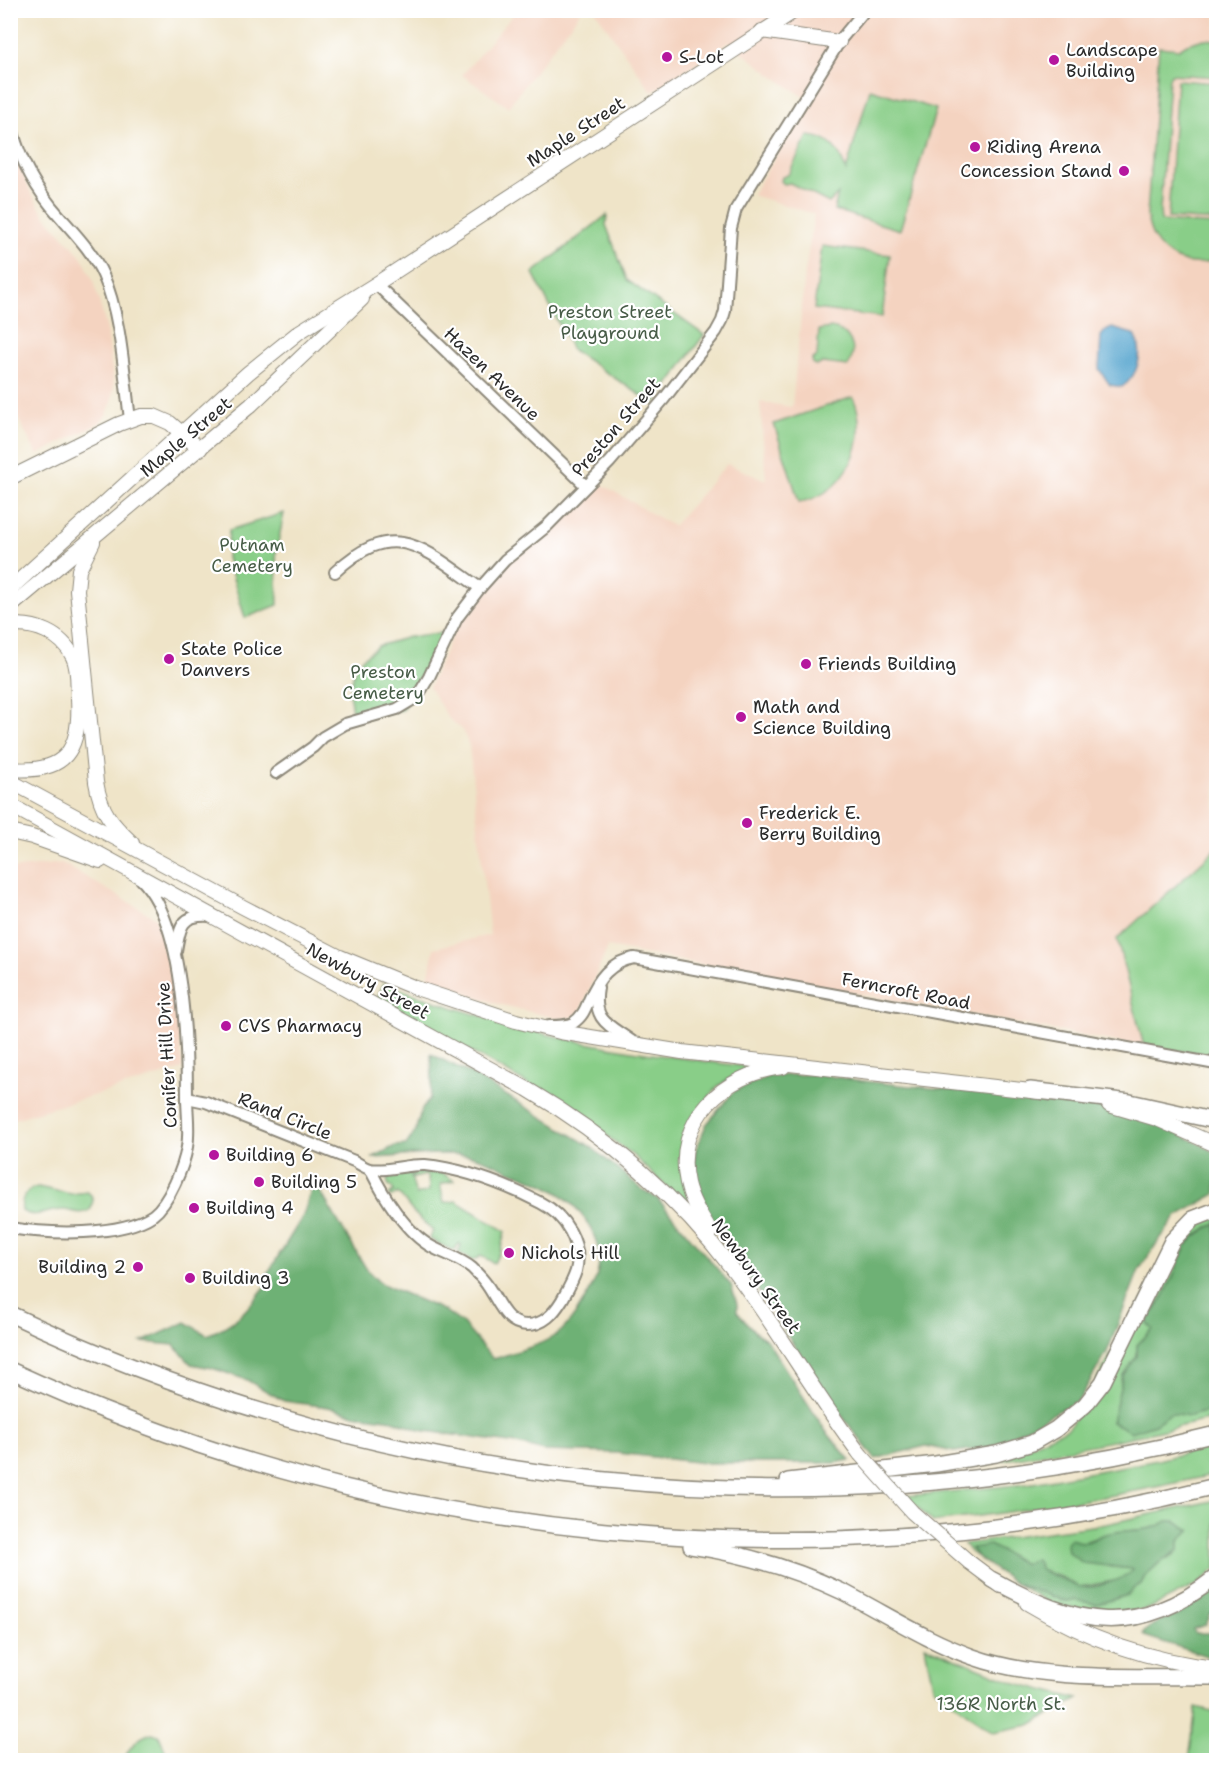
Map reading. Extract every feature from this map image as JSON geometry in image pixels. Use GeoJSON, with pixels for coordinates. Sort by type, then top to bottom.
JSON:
{"type":"FeatureCollection","features":[{"type":"Feature","properties":{"kind":"highway"},"geometry":{"type":"LineString","coordinates":[[1030,1090],[1130,1102],[1216,1121]]}},
{"type":"Feature","properties":{"kind":"highway"},"geometry":{"type":"LineString","coordinates":[[724,1488],[983,1457],[1009,1451],[1045,1436],[1076,1414],[1103,1382],[1172,1240],[1193,1219],[1216,1209]]}},
{"type":"Feature","properties":{"kind":"highway"},"geometry":{"type":"LineString","coordinates":[[10,1314],[91,1351],[178,1385],[267,1414],[357,1438],[458,1460],[570,1477],[663,1486],[848,1488],[972,1478],[1095,1461],[1216,1434]]}},
{"type":"Feature","properties":{"kind":"highway"},"geometry":{"type":"LineString","coordinates":[[10,1370],[132,1421],[211,1449],[356,1490],[438,1507],[714,1549],[763,1561],[832,1587],[951,1648],[999,1665],[1060,1674],[1216,1677]]}},
{"type":"Feature","properties":{"kind":"highway"},"geometry":{"type":"LineString","coordinates":[[563,1527],[722,1539],[885,1536],[956,1531],[1041,1520],[1136,1504],[1216,1486]]}},
{"type":"Feature","properties":{"kind":"highway"},"geometry":{"type":"LineString","coordinates":[[993,1580],[1035,1602],[1062,1612],[1089,1618],[1109,1619],[1144,1615],[1170,1606],[1195,1593],[1216,1577]]}},
{"type":"Feature","properties":{"kind":"main road","name":"Maple Street"},"geometry":{"type":"LineString","coordinates":[[10,589],[271,353],[316,321],[796,10]]}},
{"type":"Feature","properties":{"kind":"main road"},"geometry":{"type":"LineString","coordinates":[[762,31],[839,42]]}},
{"type":"Feature","properties":{"kind":"main road","name":"Maple Street"},"geometry":{"type":"LineString","coordinates":[[10,607],[259,397],[376,284]]}},
{"type":"Feature","properties":{"kind":"main road"},"geometry":{"type":"LineString","coordinates":[[10,478],[130,418],[144,416],[159,418],[183,432],[200,449]]}},
{"type":"Feature","properties":{"kind":"main road"},"geometry":{"type":"LineString","coordinates":[[101,531],[83,560],[76,590],[96,782],[100,803],[109,819],[144,854]]}},
{"type":"Feature","properties":{"kind":"main road"},"geometry":{"type":"LineString","coordinates":[[10,626],[43,629],[67,647],[77,671],[80,721],[78,736],[73,748],[65,757],[35,770],[10,769]]}},
{"type":"Feature","properties":{"kind":"main road","name":"Newbury Street"},"geometry":{"type":"LineString","coordinates":[[10,781],[243,907],[356,964],[442,998],[540,1027],[637,1045],[1030,1090],[1124,1109],[1173,1125],[1216,1145]]}},
{"type":"Feature","properties":{"kind":"main road","name":"Newbury Street"},"geometry":{"type":"LineString","coordinates":[[10,805],[527,1089],[579,1122],[638,1168],[711,1242],[744,1285],[823,1404],[860,1454],[912,1512],[969,1562],[1040,1611],[1103,1641],[1156,1657],[1216,1668]]}},
{"type":"Feature","properties":{"kind":"main road"},"geometry":{"type":"LineString","coordinates":[[10,832],[32,837],[137,874]]}},
{"type":"Feature","properties":{"kind":"main road"},"geometry":{"type":"LineString","coordinates":[[744,1285],[700,1214],[690,1192],[685,1155],[690,1130],[710,1100],[743,1078],[774,1068],[818,1067]]}},
{"type":"Feature","properties":{"kind":"street","name":"Preston Street"},"geometry":{"type":"LineString","coordinates":[[276,773],[313,747],[323,737],[345,724],[397,709],[409,704],[417,697],[457,618],[480,588],[505,560],[547,526],[610,462],[664,399],[722,321],[728,294],[731,228],[736,208],[839,42],[865,10]]}},
{"type":"Feature","properties":{"kind":"street"},"geometry":{"type":"LineString","coordinates":[[10,119],[20,154],[40,191],[88,250],[106,283],[115,314],[130,418]]}},
{"type":"Feature","properties":{"kind":"street","name":"Hazen Avenue"},"geometry":{"type":"LineString","coordinates":[[376,284],[586,486]]}},
{"type":"Feature","properties":{"kind":"street"},"geometry":{"type":"LineString","coordinates":[[335,572],[353,555],[374,544],[397,542],[427,552],[480,588]]}},
{"type":"Feature","properties":{"kind":"street","name":"Conifer Hill Drive"},"geometry":{"type":"LineString","coordinates":[[10,1228],[57,1233],[133,1224],[153,1215],[173,1187],[185,1158],[189,1122],[183,1001],[175,954],[157,901],[137,874]]}},
{"type":"Feature","properties":{"kind":"street","name":"Conifer Hill Drive"},"geometry":{"type":"LineString","coordinates":[[175,954],[178,936],[186,919],[192,916],[212,916]]}},
{"type":"Feature","properties":{"kind":"street","name":"Ferncroft Road"},"geometry":{"type":"LineString","coordinates":[[540,1027],[566,1025],[577,1020],[608,969],[618,962],[634,957],[1095,1044],[1216,1064]]}},
{"type":"Feature","properties":{"kind":"street"},"geometry":{"type":"LineString","coordinates":[[599,982],[596,1001],[600,1016],[608,1026],[637,1045]]}},
{"type":"Feature","properties":{"kind":"street","name":"Rand Circle"},"geometry":{"type":"LineString","coordinates":[[187,1098],[206,1102],[370,1169],[421,1165],[441,1167],[496,1184],[549,1208],[568,1228],[578,1261],[573,1279],[558,1306],[549,1317],[540,1323],[524,1325],[514,1323],[506,1316],[487,1285],[473,1269],[455,1257],[431,1247],[415,1233],[392,1206],[370,1169]]}},
{"type":"Feature","properties":{"kind":"shaded area"},"geometry":{"type":"Polygon","coordinates":[[[516,11],[581,11],[508,107],[462,75],[516,11]]]}},
{"type":"Feature","properties":{"kind":"shaded area"},"geometry":{"type":"Polygon","coordinates":[[[595,11],[1216,11],[1216,849],[1118,939],[1144,1047],[608,947],[582,1007],[578,1014],[571,1018],[555,1018],[495,1003],[428,979],[434,948],[490,935],[469,746],[463,730],[448,718],[429,687],[456,627],[499,572],[596,481],[673,526],[727,464],[766,480],[760,402],[792,407],[805,273],[814,214],[752,195],[810,101],[729,42],[652,92],[595,11]]]}},
{"type":"Feature","properties":{"kind":"shaded area"},"geometry":{"type":"Polygon","coordinates":[[[10,135],[32,195],[44,214],[82,257],[93,280],[107,330],[114,386],[112,401],[107,414],[100,423],[37,455],[11,405],[10,135]]]}},
{"type":"Feature","properties":{"kind":"shaded area"},"geometry":{"type":"Polygon","coordinates":[[[62,863],[156,918],[179,1007],[178,1028],[183,1069],[11,1120],[10,869],[62,863]]]}},
{"type":"Feature","properties":{"kind":"green space"},"geometry":{"type":"Polygon","coordinates":[[[1204,39],[1216,40],[1216,77],[1171,74],[1169,79],[1160,211],[1161,221],[1216,225],[1216,260],[1191,263],[1170,255],[1161,248],[1150,228],[1147,215],[1159,47],[1179,49],[1204,39]]]}},
{"type":"Feature","properties":{"kind":"green space"},"geometry":{"type":"Polygon","coordinates":[[[1177,80],[1216,83],[1216,221],[1168,218],[1177,80]]]}},
{"type":"Feature","properties":{"kind":"green space"},"geometry":{"type":"Polygon","coordinates":[[[870,89],[936,109],[900,230],[834,210],[838,194],[829,203],[790,183],[784,184],[781,181],[782,177],[788,175],[808,136],[822,139],[833,146],[841,157],[846,171],[870,89]]]}},
{"type":"Feature","properties":{"kind":"green space","name":"Preston Street Playground"},"geometry":{"type":"Polygon","coordinates":[[[607,215],[606,225],[627,280],[704,335],[654,404],[572,350],[533,273],[607,215]]]}},
{"type":"Feature","properties":{"kind":"green space"},"geometry":{"type":"Polygon","coordinates":[[[822,246],[890,255],[882,317],[814,309],[822,246]]]}},
{"type":"Feature","properties":{"kind":"green space"},"geometry":{"type":"Polygon","coordinates":[[[830,328],[843,332],[851,341],[853,353],[848,366],[813,364],[812,360],[817,356],[819,330],[830,328]]]}},
{"type":"Feature","properties":{"kind":"green space"},"geometry":{"type":"Polygon","coordinates":[[[853,397],[858,413],[859,430],[857,447],[851,463],[830,489],[816,497],[799,502],[774,424],[853,397]]]}},
{"type":"Feature","properties":{"kind":"green space","name":"Putnam Cemetery"},"geometry":{"type":"Polygon","coordinates":[[[284,513],[276,553],[278,605],[245,618],[227,558],[229,530],[284,513]]]}},
{"type":"Feature","properties":{"kind":"green space","name":"Preston Cemetery"},"geometry":{"type":"Polygon","coordinates":[[[444,633],[402,710],[361,716],[352,711],[349,693],[356,664],[378,646],[409,637],[444,633]]]}},
{"type":"Feature","properties":{"kind":"green space"},"geometry":{"type":"Polygon","coordinates":[[[1216,849],[1216,1055],[1144,1047],[1117,939],[1216,849]]]}},
{"type":"Feature","properties":{"kind":"green space"},"geometry":{"type":"Polygon","coordinates":[[[384,983],[463,1011],[570,1040],[748,1067],[718,1086],[689,1123],[691,1210],[635,1157],[573,1110],[377,998],[384,983]]]}},
{"type":"Feature","properties":{"kind":"green space"},"geometry":{"type":"Polygon","coordinates":[[[431,1054],[471,1074],[590,1146],[643,1190],[658,1199],[731,1285],[737,1312],[756,1333],[766,1339],[825,1430],[850,1460],[835,1463],[704,1463],[618,1453],[544,1451],[517,1444],[419,1430],[393,1420],[284,1401],[247,1380],[212,1368],[191,1364],[174,1345],[142,1342],[186,1322],[207,1335],[228,1325],[242,1314],[269,1282],[268,1273],[303,1216],[314,1181],[367,1270],[380,1283],[445,1311],[463,1324],[493,1359],[536,1345],[553,1337],[564,1328],[574,1317],[590,1290],[599,1267],[598,1251],[591,1229],[570,1202],[542,1184],[472,1156],[435,1154],[372,1158],[395,1146],[406,1145],[415,1132],[421,1111],[430,1098],[431,1054]]]}},
{"type":"Feature","properties":{"kind":"green space"},"geometry":{"type":"Polygon","coordinates":[[[817,1074],[1083,1104],[1150,1122],[1195,1141],[1216,1154],[1216,1194],[1177,1216],[1139,1270],[1107,1352],[1079,1400],[991,1447],[954,1452],[926,1446],[875,1459],[829,1399],[762,1296],[716,1231],[695,1179],[695,1152],[706,1125],[734,1091],[769,1076],[817,1074]]]}},
{"type":"Feature","properties":{"kind":"green space"},"geometry":{"type":"Polygon","coordinates":[[[412,1172],[442,1173],[454,1181],[440,1184],[444,1203],[456,1201],[505,1231],[501,1249],[494,1263],[481,1256],[472,1261],[458,1252],[461,1246],[459,1243],[454,1251],[429,1239],[433,1231],[413,1212],[398,1193],[391,1197],[389,1194],[394,1191],[387,1180],[390,1175],[410,1173],[416,1195],[429,1191],[428,1176],[413,1178],[412,1172]]]}},
{"type":"Feature","properties":{"kind":"green space"},"geometry":{"type":"Polygon","coordinates":[[[38,1187],[71,1194],[87,1192],[93,1200],[91,1209],[81,1213],[59,1210],[27,1214],[22,1211],[22,1202],[30,1190],[38,1187]]]}},
{"type":"Feature","properties":{"kind":"green space"},"geometry":{"type":"Polygon","coordinates":[[[1216,1214],[1216,1224],[1195,1235],[1166,1293],[1156,1307],[1153,1329],[1137,1345],[1137,1356],[1123,1375],[1112,1422],[1155,1424],[1171,1413],[1190,1416],[1216,1409],[1216,1418],[1107,1442],[996,1461],[1069,1428],[1173,1246],[1185,1232],[1216,1214]]]}},
{"type":"Feature","properties":{"kind":"green space"},"geometry":{"type":"Polygon","coordinates":[[[1216,1224],[1216,1409],[1190,1416],[1171,1413],[1155,1424],[1131,1432],[1112,1422],[1123,1375],[1137,1356],[1137,1345],[1153,1329],[1147,1323],[1165,1294],[1183,1251],[1194,1237],[1216,1224]]]}},
{"type":"Feature","properties":{"kind":"green space"},"geometry":{"type":"Polygon","coordinates":[[[1216,1445],[1216,1474],[1075,1502],[933,1522],[906,1496],[1027,1484],[1158,1460],[1216,1445]]]}},
{"type":"Feature","properties":{"kind":"green space"},"geometry":{"type":"Polygon","coordinates":[[[1216,1500],[1216,1569],[1198,1584],[1148,1609],[1111,1614],[1054,1605],[1013,1582],[1065,1601],[1075,1600],[1097,1604],[1128,1595],[1159,1563],[1175,1554],[1179,1541],[1190,1530],[1167,1521],[1152,1528],[1111,1533],[1081,1542],[1110,1567],[1133,1569],[1130,1575],[1119,1580],[1080,1587],[1061,1577],[1024,1564],[1009,1555],[971,1548],[977,1557],[964,1544],[1106,1524],[1216,1500]]]}},
{"type":"Feature","properties":{"kind":"green space"},"geometry":{"type":"Polygon","coordinates":[[[1167,1521],[1176,1521],[1190,1530],[1179,1541],[1179,1550],[1159,1563],[1128,1595],[1097,1604],[1075,1600],[1065,1601],[1013,1582],[977,1557],[971,1548],[990,1545],[1024,1564],[1036,1559],[1041,1570],[1081,1587],[1093,1586],[1117,1580],[1133,1569],[1083,1563],[1068,1552],[1067,1544],[1070,1539],[1087,1542],[1119,1531],[1152,1528],[1167,1521]]]}},
{"type":"Feature","properties":{"kind":"green space"},"geometry":{"type":"Polygon","coordinates":[[[1216,1589],[1216,1611],[1211,1614],[1206,1625],[1193,1629],[1195,1633],[1216,1633],[1216,1659],[1144,1636],[1143,1633],[1159,1621],[1178,1615],[1216,1589]]]}},
{"type":"Feature","properties":{"kind":"green space","name":"136R North St."},"geometry":{"type":"Polygon","coordinates":[[[925,1646],[1016,1683],[1078,1699],[1030,1725],[993,1732],[933,1687],[925,1646]]]}},
{"type":"Feature","properties":{"kind":"green space"},"geometry":{"type":"Polygon","coordinates":[[[1196,1707],[1216,1712],[1216,1760],[1189,1760],[1196,1707]]]}},
{"type":"Feature","properties":{"kind":"green space"},"geometry":{"type":"Polygon","coordinates":[[[152,1733],[159,1735],[167,1756],[171,1760],[124,1760],[135,1743],[152,1733]]]}},
{"type":"Feature","properties":{"kind":"water"},"geometry":{"type":"Polygon","coordinates":[[[1112,328],[1133,334],[1139,347],[1136,370],[1122,387],[1110,385],[1099,369],[1101,336],[1112,328]]]}},
{"type":"Feature","properties":{"kind":"place","name":"S-Lot"},"geometry":{"type":"Point","coordinates":[667,57]}},
{"type":"Feature","properties":{"kind":"place","name":"Landscape Building"},"geometry":{"type":"Point","coordinates":[1054,60]}},
{"type":"Feature","properties":{"kind":"place","name":"Riding Arena"},"geometry":{"type":"Point","coordinates":[975,147]}},
{"type":"Feature","properties":{"kind":"place","name":"Concession Stand"},"geometry":{"type":"Point","coordinates":[1124,171]}},
{"type":"Feature","properties":{"kind":"place","name":"State Police Danvers"},"geometry":{"type":"Point","coordinates":[169,659]}},
{"type":"Feature","properties":{"kind":"place","name":"Friends Building"},"geometry":{"type":"Point","coordinates":[806,664]}},
{"type":"Feature","properties":{"kind":"place","name":"Math and Science Building"},"geometry":{"type":"Point","coordinates":[741,717]}},
{"type":"Feature","properties":{"kind":"place","name":"Frederick E. Berry Building"},"geometry":{"type":"Point","coordinates":[747,823]}},
{"type":"Feature","properties":{"kind":"place","name":"CVS Pharmacy"},"geometry":{"type":"Point","coordinates":[226,1026]}},
{"type":"Feature","properties":{"kind":"place","name":"Building 6"},"geometry":{"type":"Point","coordinates":[214,1155]}},
{"type":"Feature","properties":{"kind":"place","name":"Building 5"},"geometry":{"type":"Point","coordinates":[259,1182]}},
{"type":"Feature","properties":{"kind":"place","name":"Building 4"},"geometry":{"type":"Point","coordinates":[194,1208]}},
{"type":"Feature","properties":{"kind":"place","name":"Nichols Hill"},"geometry":{"type":"Point","coordinates":[509,1253]}},
{"type":"Feature","properties":{"kind":"place","name":"Building 2"},"geometry":{"type":"Point","coordinates":[138,1267]}},
{"type":"Feature","properties":{"kind":"place","name":"Building 3"},"geometry":{"type":"Point","coordinates":[190,1278]}}]}
